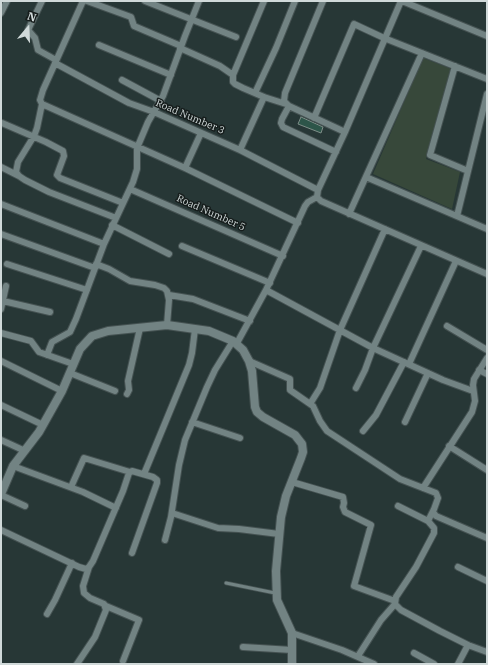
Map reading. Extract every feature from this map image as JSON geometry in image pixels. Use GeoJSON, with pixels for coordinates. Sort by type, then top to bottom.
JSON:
{"type":"FeatureCollection","features":[{"type":"Feature","properties":{"kind":"street"},"geometry":{"type":"LineString","coordinates":[[1,14],[7,1]]}},
{"type":"Feature","properties":{"kind":"street","name":"Road Number 3"},"geometry":{"type":"LineString","coordinates":[[42,1],[28,30],[35,38],[38,50],[118,97],[240,150],[318,190]]}},
{"type":"Feature","properties":{"kind":"street"},"geometry":{"type":"LineString","coordinates":[[19,176],[16,172],[18,162],[34,136],[37,128],[42,104],[40,100],[43,90],[83,1]]}},
{"type":"Feature","properties":{"kind":"street"},"geometry":{"type":"LineString","coordinates":[[87,1],[131,17],[134,26],[220,66],[233,75]]}},
{"type":"Feature","properties":{"kind":"street"},"geometry":{"type":"LineString","coordinates":[[145,1],[236,37]]}},
{"type":"Feature","properties":{"kind":"street"},"geometry":{"type":"LineString","coordinates":[[47,355],[54,340],[70,332],[104,244],[133,182],[137,169],[137,148],[144,130],[161,101],[199,1]]}},
{"type":"Feature","properties":{"kind":"street"},"geometry":{"type":"LineString","coordinates":[[264,1],[233,75],[233,82],[345,132]]}},
{"type":"Feature","properties":{"kind":"street"},"geometry":{"type":"LineString","coordinates":[[255,93],[276,48],[295,1]]}},
{"type":"Feature","properties":{"kind":"street"},"geometry":{"type":"LineString","coordinates":[[323,1],[285,93],[284,101],[287,105],[281,122],[283,127],[336,152]]}},
{"type":"Feature","properties":{"kind":"street"},"geometry":{"type":"LineString","coordinates":[[317,197],[318,190],[345,132],[401,1],[487,36]]}},
{"type":"Feature","properties":{"kind":"street"},"geometry":{"type":"LineString","coordinates":[[314,118],[354,24],[384,38],[487,79]]}},
{"type":"Feature","properties":{"kind":"street"},"geometry":{"type":"LineString","coordinates":[[98,44],[171,76]]}},
{"type":"Feature","properties":{"kind":"street"},"geometry":{"type":"LineString","coordinates":[[349,214],[422,53]]}},
{"type":"Feature","properties":{"kind":"street"},"geometry":{"type":"LineString","coordinates":[[455,66],[430,155],[468,171]]}},
{"type":"Feature","properties":{"kind":"street"},"geometry":{"type":"LineString","coordinates":[[122,80],[161,101]]}},
{"type":"Feature","properties":{"kind":"street"},"geometry":{"type":"LineString","coordinates":[[457,216],[487,94]]}},
{"type":"Feature","properties":{"kind":"street"},"geometry":{"type":"LineString","coordinates":[[240,150],[264,97]]}},
{"type":"Feature","properties":{"kind":"street"},"geometry":{"type":"LineString","coordinates":[[42,104],[137,148],[185,168],[298,223]]}},
{"type":"Feature","properties":{"kind":"street"},"geometry":{"type":"LineString","coordinates":[[2,123],[34,136],[60,149],[64,153],[64,159],[57,175],[60,178],[123,203]]}},
{"type":"Feature","properties":{"kind":"street"},"geometry":{"type":"LineString","coordinates":[[185,168],[201,133]]}},
{"type":"Feature","properties":{"kind":"street"},"geometry":{"type":"LineString","coordinates":[[1,167],[49,192],[116,218]]}},
{"type":"Feature","properties":{"kind":"street"},"geometry":{"type":"LineString","coordinates":[[366,177],[487,229]]}},
{"type":"Feature","properties":{"kind":"street","name":"Road Number 5"},"geometry":{"type":"LineString","coordinates":[[130,189],[283,256]]}},
{"type":"Feature","properties":{"kind":"street"},"geometry":{"type":"LineString","coordinates":[[165,540],[172,513],[182,453],[192,422],[215,370],[250,321],[283,256],[305,206],[308,202],[317,197]]}},
{"type":"Feature","properties":{"kind":"street"},"geometry":{"type":"LineString","coordinates":[[317,197],[321,201],[349,214],[487,274]]}},
{"type":"Feature","properties":{"kind":"street"},"geometry":{"type":"LineString","coordinates":[[1,204],[104,244]]}},
{"type":"Feature","properties":{"kind":"street"},"geometry":{"type":"LineString","coordinates":[[112,225],[169,254]]}},
{"type":"Feature","properties":{"kind":"street"},"geometry":{"type":"LineString","coordinates":[[310,404],[320,388],[340,330],[385,229]]}},
{"type":"Feature","properties":{"kind":"street"},"geometry":{"type":"LineString","coordinates":[[1,234],[95,266],[109,269],[130,281],[160,286],[167,291],[168,295],[169,308],[167,325]]}},
{"type":"Feature","properties":{"kind":"street"},"geometry":{"type":"LineString","coordinates":[[182,246],[270,283]]}},
{"type":"Feature","properties":{"kind":"street"},"geometry":{"type":"LineString","coordinates":[[356,388],[366,370],[373,348],[421,246]]}},
{"type":"Feature","properties":{"kind":"street"},"geometry":{"type":"LineString","coordinates":[[363,431],[376,415],[406,363],[456,261]]}},
{"type":"Feature","properties":{"kind":"street"},"geometry":{"type":"LineString","coordinates":[[7,264],[87,290]]}},
{"type":"Feature","properties":{"kind":"street"},"geometry":{"type":"LineString","coordinates":[[1,309],[6,286]]}},
{"type":"Feature","properties":{"kind":"street"},"geometry":{"type":"LineString","coordinates":[[266,290],[373,348],[428,373],[473,391]]}},
{"type":"Feature","properties":{"kind":"street"},"geometry":{"type":"LineString","coordinates":[[168,295],[193,299],[250,321]]}},
{"type":"Feature","properties":{"kind":"street"},"geometry":{"type":"LineString","coordinates":[[3,300],[50,312]]}},
{"type":"Feature","properties":{"kind":"street"},"geometry":{"type":"LineString","coordinates":[[25,506],[1,494],[13,466],[43,425],[62,392],[80,349],[92,336],[108,331],[167,325],[209,331],[235,342],[243,350],[249,361],[252,371],[255,407],[257,412],[295,435],[302,444],[303,452],[284,506],[279,534],[276,593],[280,607],[292,633],[292,664]]}},
{"type":"Feature","properties":{"kind":"street"},"geometry":{"type":"LineString","coordinates":[[446,326],[487,350]]}},
{"type":"Feature","properties":{"kind":"street"},"geometry":{"type":"LineString","coordinates":[[128,394],[128,381],[140,328]]}},
{"type":"Feature","properties":{"kind":"street"},"geometry":{"type":"LineString","coordinates":[[144,474],[189,365],[195,329]]}},
{"type":"Feature","properties":{"kind":"street"},"geometry":{"type":"LineString","coordinates":[[1,333],[34,343],[37,351],[73,364]]}},
{"type":"Feature","properties":{"kind":"street"},"geometry":{"type":"LineString","coordinates":[[423,488],[472,412],[475,401],[473,391],[474,379],[487,358]]}},
{"type":"Feature","properties":{"kind":"street"},"geometry":{"type":"LineString","coordinates":[[1,361],[62,392]]}},
{"type":"Feature","properties":{"kind":"street"},"geometry":{"type":"LineString","coordinates":[[249,361],[289,377],[291,380],[290,390],[310,404],[327,431],[400,479],[436,493],[438,500],[428,521]]}},
{"type":"Feature","properties":{"kind":"street"},"geometry":{"type":"LineString","coordinates":[[479,370],[487,374]]}},
{"type":"Feature","properties":{"kind":"street"},"geometry":{"type":"LineString","coordinates":[[70,373],[115,391]]}},
{"type":"Feature","properties":{"kind":"street"},"geometry":{"type":"LineString","coordinates":[[405,422],[428,373]]}},
{"type":"Feature","properties":{"kind":"street"},"geometry":{"type":"LineString","coordinates":[[1,405],[43,425]]}},
{"type":"Feature","properties":{"kind":"street"},"geometry":{"type":"LineString","coordinates":[[192,422],[240,438]]}},
{"type":"Feature","properties":{"kind":"street"},"geometry":{"type":"LineString","coordinates":[[1,440],[25,451]]}},
{"type":"Feature","properties":{"kind":"street"},"geometry":{"type":"LineString","coordinates":[[450,446],[487,470]]}},
{"type":"Feature","properties":{"kind":"street"},"geometry":{"type":"LineString","coordinates":[[71,488],[84,458],[130,472],[144,474],[155,479],[157,483],[132,553]]}},
{"type":"Feature","properties":{"kind":"street"},"geometry":{"type":"LineString","coordinates":[[13,466],[92,496],[116,508]]}},
{"type":"Feature","properties":{"kind":"street"},"geometry":{"type":"LineString","coordinates":[[122,661],[138,620],[90,598],[84,593],[83,586],[89,568],[116,508],[130,472]]}},
{"type":"Feature","properties":{"kind":"street"},"geometry":{"type":"LineString","coordinates":[[292,482],[341,496],[344,499],[343,507],[345,512],[371,525],[354,586],[395,602],[397,607],[407,614],[468,645],[487,652]]}},
{"type":"Feature","properties":{"kind":"street"},"geometry":{"type":"LineString","coordinates":[[358,656],[381,620],[395,602],[396,597],[416,567],[434,533],[434,528],[428,521],[398,506]]}},
{"type":"Feature","properties":{"kind":"street"},"geometry":{"type":"LineString","coordinates":[[434,509],[434,514],[439,518],[487,538]]}},
{"type":"Feature","properties":{"kind":"street"},"geometry":{"type":"LineString","coordinates":[[172,513],[218,528],[279,534]]}},
{"type":"Feature","properties":{"kind":"street"},"geometry":{"type":"LineString","coordinates":[[1,530],[82,569],[89,568]]}},
{"type":"Feature","properties":{"kind":"street"},"geometry":{"type":"LineString","coordinates":[[47,614],[72,563]]}},
{"type":"Feature","properties":{"kind":"street"},"geometry":{"type":"LineString","coordinates":[[458,567],[487,581]]}},
{"type":"Feature","properties":{"kind":"street"},"geometry":{"type":"LineString","coordinates":[[76,664],[98,631],[105,614],[106,606]]}},
{"type":"Feature","properties":{"kind":"street"},"geometry":{"type":"LineString","coordinates":[[292,633],[358,656],[374,664]]}},
{"type":"Feature","properties":{"kind":"street"},"geometry":{"type":"LineString","coordinates":[[458,664],[468,645]]}},
{"type":"Feature","properties":{"kind":"street"},"geometry":{"type":"LineString","coordinates":[[243,647],[292,650]]}},
{"type":"Feature","properties":{"kind":"street"},"geometry":{"type":"LineString","coordinates":[[414,653],[434,664]]}},
{"type":"Feature","properties":{"kind":"lane"},"geometry":{"type":"LineString","coordinates":[[226,583],[276,593]]}},
{"type":"Feature","properties":{"kind":"green space"},"geometry":{"type":"Polygon","coordinates":[[[423,58],[452,69],[426,159],[460,172],[452,209],[373,174],[423,58]]]}},
{"type":"Feature","properties":{"kind":"building"},"geometry":{"type":"Polygon","coordinates":[[[301,117],[323,127],[321,133],[298,124],[301,117]]]}}]}
